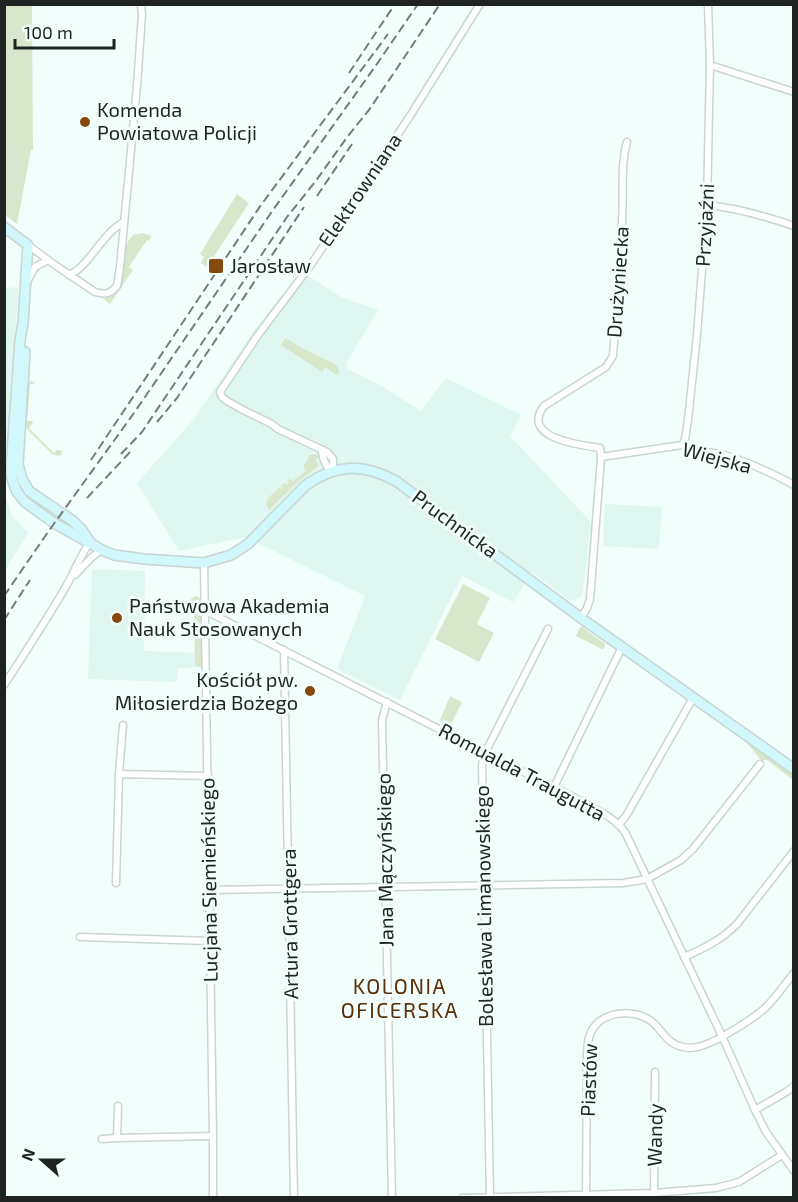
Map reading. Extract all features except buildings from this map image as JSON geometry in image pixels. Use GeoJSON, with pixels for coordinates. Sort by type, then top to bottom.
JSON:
{"type":"FeatureCollection","features":[{"type":"Feature","properties":{"kind":"main road"},"geometry":{"type":"LineString","coordinates":[[4,227],[28,245]]}},
{"type":"Feature","properties":{"kind":"main road","name":"Pruchnicka"},"geometry":{"type":"LineString","coordinates":[[28,245],[12,479],[17,492],[25,502],[54,523],[114,555],[204,563],[231,555],[248,544],[314,479],[331,472],[354,468],[372,470],[396,481],[622,648],[793,768]]}},
{"type":"Feature","properties":{"kind":"street"},"geometry":{"type":"LineString","coordinates":[[28,245],[95,292],[108,294],[117,286],[137,86],[141,4]]}},
{"type":"Feature","properties":{"kind":"street","name":"Elektrowniana"},"geometry":{"type":"LineString","coordinates":[[331,472],[333,459],[327,452],[235,406],[222,397],[220,392],[258,335],[310,266],[410,116],[480,4]]}},
{"type":"Feature","properties":{"kind":"street","name":"Przyjaźni"},"geometry":{"type":"LineString","coordinates":[[682,445],[685,439],[692,388],[707,206],[710,65],[708,4]]}},
{"type":"Feature","properties":{"kind":"street"},"geometry":{"type":"LineString","coordinates":[[710,65],[794,92]]}},
{"type":"Feature","properties":{"kind":"street","name":"Drużyniecka"},"geometry":{"type":"LineString","coordinates":[[601,456],[600,448],[556,438],[541,429],[539,412],[544,406],[606,367],[613,356],[624,151],[627,142]]}},
{"type":"Feature","properties":{"kind":"street"},"geometry":{"type":"LineString","coordinates":[[707,206],[764,215],[794,226]]}},
{"type":"Feature","properties":{"kind":"street"},"geometry":{"type":"LineString","coordinates":[[69,275],[80,269],[115,227],[124,222]]}},
{"type":"Feature","properties":{"kind":"street"},"geometry":{"type":"LineString","coordinates":[[26,284],[35,267],[48,260]]}},
{"type":"Feature","properties":{"kind":"street","name":"Wiejska"},"geometry":{"type":"LineString","coordinates":[[601,456],[682,445],[741,460],[794,485]]}},
{"type":"Feature","properties":{"kind":"street"},"geometry":{"type":"LineString","coordinates":[[581,618],[590,599],[601,456]]}},
{"type":"Feature","properties":{"kind":"street"},"geometry":{"type":"LineString","coordinates":[[4,685],[48,617],[90,542]]}},
{"type":"Feature","properties":{"kind":"street"},"geometry":{"type":"LineString","coordinates":[[70,580],[101,550]]}},
{"type":"Feature","properties":{"kind":"street","name":"Lucjana Siemieńskiego"},"geometry":{"type":"LineString","coordinates":[[204,563],[213,1197]]}},
{"type":"Feature","properties":{"kind":"street","name":"Romualda Traugutta"},"geometry":{"type":"LineString","coordinates":[[205,611],[554,787],[619,824],[625,832],[766,1132],[794,1171]]}},
{"type":"Feature","properties":{"kind":"street","name":"Bolesława Limanowskiego"},"geometry":{"type":"LineString","coordinates":[[490,1197],[482,765],[485,753],[548,629]]}},
{"type":"Feature","properties":{"kind":"street"},"geometry":{"type":"LineString","coordinates":[[554,787],[622,648]]}},
{"type":"Feature","properties":{"kind":"street","name":"Artura Grottgera"},"geometry":{"type":"LineString","coordinates":[[284,650],[294,1197]]}},
{"type":"Feature","properties":{"kind":"street"},"geometry":{"type":"LineString","coordinates":[[619,824],[626,816],[693,698]]}},
{"type":"Feature","properties":{"kind":"street","name":"Jana Mączyńskiego"},"geometry":{"type":"LineString","coordinates":[[387,702],[382,720],[392,1197]]}},
{"type":"Feature","properties":{"kind":"street"},"geometry":{"type":"LineString","coordinates":[[116,883],[119,774],[123,725]]}},
{"type":"Feature","properties":{"kind":"street"},"geometry":{"type":"LineString","coordinates":[[210,890],[622,883],[647,879],[681,860],[693,849],[760,764]]}},
{"type":"Feature","properties":{"kind":"street"},"geometry":{"type":"LineString","coordinates":[[119,774],[208,776]]}},
{"type":"Feature","properties":{"kind":"street"},"geometry":{"type":"LineString","coordinates":[[684,957],[717,941],[737,924],[794,851]]}},
{"type":"Feature","properties":{"kind":"street"},"geometry":{"type":"LineString","coordinates":[[80,937],[210,941]]}},
{"type":"Feature","properties":{"kind":"street","name":"Piastów"},"geometry":{"type":"LineString","coordinates":[[586,1196],[587,1053],[593,1028],[603,1017],[628,1013],[642,1016],[651,1021],[673,1044],[686,1048],[696,1047],[722,1036],[765,1008],[794,974]]}},
{"type":"Feature","properties":{"kind":"street","name":"Wandy"},"geometry":{"type":"LineString","coordinates":[[654,1195],[655,1072]]}},
{"type":"Feature","properties":{"kind":"street"},"geometry":{"type":"LineString","coordinates":[[755,1110],[794,1086]]}},
{"type":"Feature","properties":{"kind":"street"},"geometry":{"type":"LineString","coordinates":[[117,1106],[117,1138]]}},
{"type":"Feature","properties":{"kind":"street"},"geometry":{"type":"LineString","coordinates":[[102,1139],[213,1136]]}},
{"type":"Feature","properties":{"kind":"street"},"geometry":{"type":"LineString","coordinates":[[462,1197],[654,1195],[716,1188],[739,1182],[782,1155]]}},
{"type":"Feature","properties":{"kind":"shaded area"},"geometry":{"type":"Polygon","coordinates":[[[301,271],[341,297],[378,310],[347,362],[347,369],[380,385],[421,411],[446,378],[521,415],[510,436],[591,522],[582,597],[570,601],[532,572],[513,602],[462,576],[400,700],[337,669],[365,596],[246,537],[179,551],[137,483],[194,419],[255,329],[301,271]]]}},
{"type":"Feature","properties":{"kind":"shaded area"},"geometry":{"type":"Polygon","coordinates":[[[4,287],[18,288],[5,488],[4,287]]]}},
{"type":"Feature","properties":{"kind":"shaded area"},"geometry":{"type":"Polygon","coordinates":[[[4,492],[12,516],[28,533],[5,570],[4,492]]]}},
{"type":"Feature","properties":{"kind":"shaded area"},"geometry":{"type":"Polygon","coordinates":[[[605,504],[662,507],[659,549],[603,546],[605,504]]]}},
{"type":"Feature","properties":{"kind":"shaded area","name":"Państwowa Akademia Nauk Stosowanych"},"geometry":{"type":"Polygon","coordinates":[[[92,569],[145,571],[144,651],[202,653],[202,667],[178,668],[177,682],[88,679],[92,569]]]}},
{"type":"Feature","properties":{"kind":"green space"},"geometry":{"type":"Polygon","coordinates":[[[5,4],[32,5],[33,150],[31,150],[17,224],[5,215],[5,4]]]}},
{"type":"Feature","properties":{"kind":"green space"},"geometry":{"type":"Polygon","coordinates":[[[237,194],[249,203],[207,267],[201,263],[204,257],[200,254],[237,194]]]}},
{"type":"Feature","properties":{"kind":"green space"},"geometry":{"type":"Polygon","coordinates":[[[143,233],[151,236],[149,241],[147,240],[129,267],[133,270],[110,304],[103,299],[113,295],[119,289],[127,243],[133,235],[143,233]]]}},
{"type":"Feature","properties":{"kind":"green space"},"geometry":{"type":"Polygon","coordinates":[[[285,338],[335,364],[339,374],[325,367],[322,372],[281,345],[285,338]]]}},
{"type":"Feature","properties":{"kind":"green space"},"geometry":{"type":"Polygon","coordinates":[[[32,381],[35,384],[30,384],[27,421],[33,423],[29,428],[54,453],[61,450],[60,456],[53,455],[24,426],[27,384],[32,381]]]}},
{"type":"Feature","properties":{"kind":"green space"},"geometry":{"type":"Polygon","coordinates":[[[316,454],[319,458],[316,462],[319,463],[318,467],[301,479],[269,510],[266,503],[269,497],[280,487],[282,489],[281,486],[285,483],[287,485],[289,479],[293,481],[306,471],[303,467],[310,455],[316,454]]]}},
{"type":"Feature","properties":{"kind":"green space"},"geometry":{"type":"Polygon","coordinates":[[[463,584],[490,598],[477,624],[494,633],[479,662],[435,639],[463,584]]]}},
{"type":"Feature","properties":{"kind":"green space"},"geometry":{"type":"Polygon","coordinates":[[[195,596],[201,601],[202,667],[195,666],[194,601],[190,601],[195,596]]]}},
{"type":"Feature","properties":{"kind":"green space"},"geometry":{"type":"Polygon","coordinates":[[[581,626],[605,644],[604,649],[576,636],[581,626]]]}},
{"type":"Feature","properties":{"kind":"green space"},"geometry":{"type":"Polygon","coordinates":[[[450,696],[462,702],[451,725],[440,720],[450,696]]]}},
{"type":"Feature","properties":{"kind":"green space"},"geometry":{"type":"Polygon","coordinates":[[[741,737],[793,774],[793,780],[767,760],[761,760],[741,737]]]}},
{"type":"Feature","properties":{"kind":"railway"},"geometry":{"type":"LineString","coordinates":[[349,73],[395,4]]}},
{"type":"Feature","properties":{"kind":"railway"},"geometry":{"type":"LineString","coordinates":[[4,596],[418,4]]}},
{"type":"Feature","properties":{"kind":"railway"},"geometry":{"type":"LineString","coordinates":[[121,454],[142,432],[287,217],[369,110],[440,4]]}},
{"type":"Feature","properties":{"kind":"railway"},"geometry":{"type":"LineString","coordinates":[[91,460],[261,205],[388,34]]}},
{"type":"Feature","properties":{"kind":"railway"},"geometry":{"type":"LineString","coordinates":[[317,196],[352,144]]}},
{"type":"Feature","properties":{"kind":"railway"},"geometry":{"type":"LineString","coordinates":[[157,422],[177,398],[304,207]]}},
{"type":"Feature","properties":{"kind":"railway"},"geometry":{"type":"LineString","coordinates":[[87,498],[131,451]]}},
{"type":"Feature","properties":{"kind":"railway"},"geometry":{"type":"LineString","coordinates":[[4,620],[30,580]]}},
{"type":"Feature","properties":{"kind":"place","name":"Komenda Powiatowa Policji"},"geometry":{"type":"Point","coordinates":[85,122]}},
{"type":"Feature","properties":{"kind":"place","name":"Jarosław"},"geometry":{"type":"Point","coordinates":[216,266]}},
{"type":"Feature","properties":{"kind":"place","name":"Państwowa Akademia Nauk Stosowanych"},"geometry":{"type":"Point","coordinates":[117,618]}},
{"type":"Feature","properties":{"kind":"place","name":"Kościół pw. Miłosierdzia Bożego"},"geometry":{"type":"Point","coordinates":[310,691]}},
{"type":"Feature","properties":{"kind":"district","name":"KOLONIA OFICERSKA"},"geometry":{"type":"Point","coordinates":[400,999]}}]}
